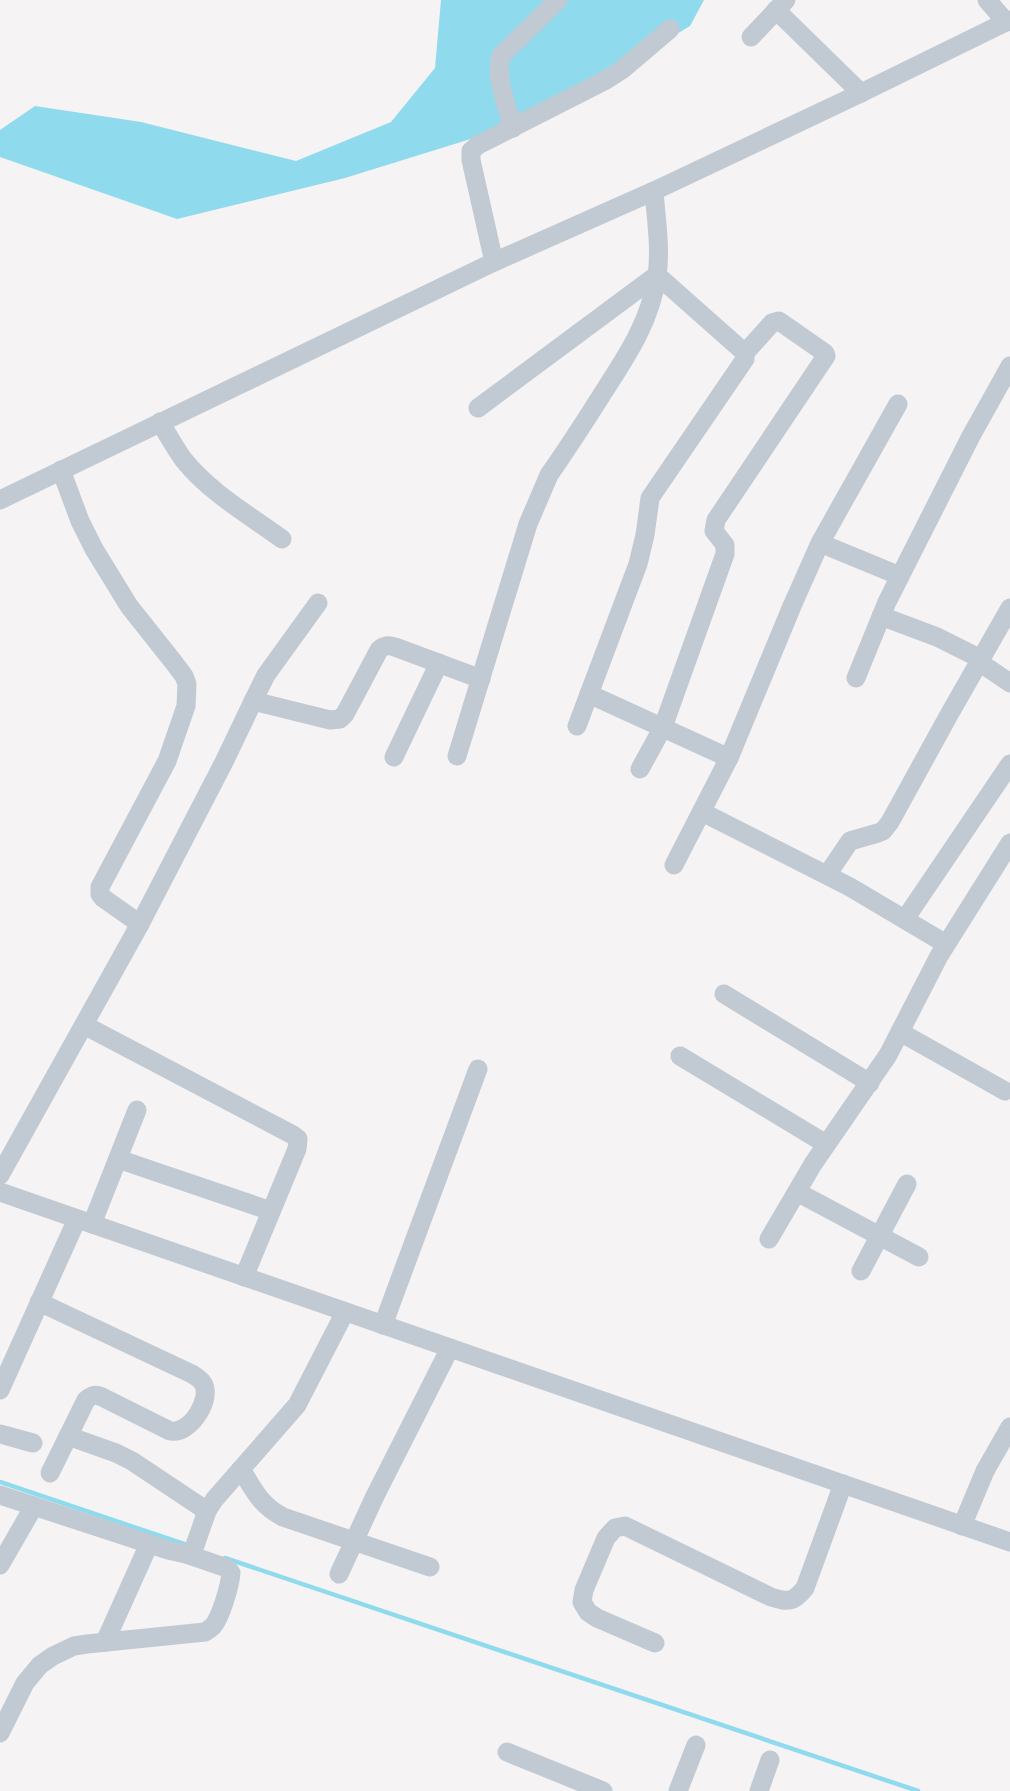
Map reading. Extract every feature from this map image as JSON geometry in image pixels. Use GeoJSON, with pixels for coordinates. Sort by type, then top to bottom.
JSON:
{"type":"FeatureCollection","features":[{"type":"Feature","properties":{"kind":"street"},"geometry":{"type":"LineString","coordinates":[[513,128],[499,74],[499,61],[502,55],[558,0]]}},
{"type":"Feature","properties":{"kind":"street"},"geometry":{"type":"LineString","coordinates":[[0,500],[494,262],[654,191],[861,93],[1008,21],[987,0]]}},
{"type":"Feature","properties":{"kind":"street"},"geometry":{"type":"LineString","coordinates":[[751,37],[781,5],[861,93]]}},
{"type":"Feature","properties":{"kind":"street"},"geometry":{"type":"LineString","coordinates":[[494,262],[470,155],[472,151],[478,145],[606,80],[623,69],[670,29]]}},
{"type":"Feature","properties":{"kind":"street"},"geometry":{"type":"LineString","coordinates":[[457,756],[528,524],[549,475],[638,339],[653,295],[657,275],[658,252],[654,191]]}},
{"type":"Feature","properties":{"kind":"street"},"geometry":{"type":"LineString","coordinates":[[657,275],[745,353]]}},
{"type":"Feature","properties":{"kind":"street"},"geometry":{"type":"LineString","coordinates":[[478,408],[657,275]]}},
{"type":"Feature","properties":{"kind":"street"},"geometry":{"type":"LineString","coordinates":[[577,726],[639,558],[645,535],[650,498],[745,359],[745,353],[772,323],[779,321],[824,353],[826,356],[716,520],[714,531],[725,545],[725,554],[663,727],[640,769]]}},
{"type":"Feature","properties":{"kind":"street"},"geometry":{"type":"LineString","coordinates":[[856,678],[881,616],[900,576],[971,436],[1010,366]]}},
{"type":"Feature","properties":{"kind":"street"},"geometry":{"type":"LineString","coordinates":[[674,865],[730,758],[792,606],[820,542],[898,404]]}},
{"type":"Feature","properties":{"kind":"street"},"geometry":{"type":"LineString","coordinates":[[160,422],[183,459],[198,475],[219,493],[282,539]]}},
{"type":"Feature","properties":{"kind":"street"},"geometry":{"type":"LineString","coordinates":[[61,470],[80,521],[94,549],[129,606],[184,676],[187,684],[186,706],[167,761],[100,887],[100,894],[103,898],[140,924]]}},
{"type":"Feature","properties":{"kind":"street"},"geometry":{"type":"LineString","coordinates":[[820,542],[900,576]]}},
{"type":"Feature","properties":{"kind":"street"},"geometry":{"type":"LineString","coordinates":[[0,1175],[140,924],[223,764],[252,701],[266,676],[318,604]]}},
{"type":"Feature","properties":{"kind":"street"},"geometry":{"type":"LineString","coordinates":[[827,875],[850,841],[883,831],[890,822],[1010,608]]}},
{"type":"Feature","properties":{"kind":"street"},"geometry":{"type":"LineString","coordinates":[[881,616],[937,637],[980,661],[1010,683]]}},
{"type":"Feature","properties":{"kind":"street"},"geometry":{"type":"LineString","coordinates":[[252,701],[337,721],[345,714],[383,647],[395,647],[481,679]]}},
{"type":"Feature","properties":{"kind":"street"},"geometry":{"type":"LineString","coordinates":[[394,757],[439,663]]}},
{"type":"Feature","properties":{"kind":"street"},"geometry":{"type":"LineString","coordinates":[[589,694],[730,758]]}},
{"type":"Feature","properties":{"kind":"street"},"geometry":{"type":"LineString","coordinates":[[905,919],[1010,764]]}},
{"type":"Feature","properties":{"kind":"street"},"geometry":{"type":"LineString","coordinates":[[702,812],[827,875],[946,944]]}},
{"type":"Feature","properties":{"kind":"street"},"geometry":{"type":"LineString","coordinates":[[769,1239],[826,1144],[870,1083],[888,1055],[946,944],[1010,843]]}},
{"type":"Feature","properties":{"kind":"street"},"geometry":{"type":"LineString","coordinates":[[724,994],[870,1083]]}},
{"type":"Feature","properties":{"kind":"street"},"geometry":{"type":"LineString","coordinates":[[84,1025],[296,1138],[298,1142],[297,1149],[244,1277]]}},
{"type":"Feature","properties":{"kind":"street"},"geometry":{"type":"LineString","coordinates":[[900,1032],[1005,1091]]}},
{"type":"Feature","properties":{"kind":"street"},"geometry":{"type":"LineString","coordinates":[[680,1056],[826,1144]]}},
{"type":"Feature","properties":{"kind":"street"},"geometry":{"type":"LineString","coordinates":[[383,1325],[478,1069]]}},
{"type":"Feature","properties":{"kind":"street"},"geometry":{"type":"LineString","coordinates":[[0,1390],[40,1302],[118,1159],[137,1110]]}},
{"type":"Feature","properties":{"kind":"street"},"geometry":{"type":"LineString","coordinates":[[118,1159],[272,1211]]}},
{"type":"Feature","properties":{"kind":"street"},"geometry":{"type":"LineString","coordinates":[[861,1271],[907,1184]]}},
{"type":"Feature","properties":{"kind":"street"},"geometry":{"type":"LineString","coordinates":[[0,1192],[1010,1542]]}},
{"type":"Feature","properties":{"kind":"street"},"geometry":{"type":"LineString","coordinates":[[796,1192],[919,1257]]}},
{"type":"Feature","properties":{"kind":"street"},"geometry":{"type":"LineString","coordinates":[[40,1302],[192,1374],[203,1382],[205,1389],[205,1397],[194,1419],[187,1427],[181,1431],[175,1432],[170,1431],[96,1395],[90,1396],[86,1400],[50,1473]]}},
{"type":"Feature","properties":{"kind":"street"},"geometry":{"type":"LineString","coordinates":[[192,1548],[207,1511],[214,1500],[289,1414],[302,1396],[345,1312]]}},
{"type":"Feature","properties":{"kind":"street"},"geometry":{"type":"LineString","coordinates":[[339,1574],[412,1422],[450,1348]]}},
{"type":"Feature","properties":{"kind":"street"},"geometry":{"type":"LineString","coordinates":[[962,1526],[985,1471],[1010,1427]]}},
{"type":"Feature","properties":{"kind":"street"},"geometry":{"type":"LineString","coordinates":[[0,1434],[33,1444]]}},
{"type":"Feature","properties":{"kind":"street"},"geometry":{"type":"LineString","coordinates":[[68,1436],[116,1453],[207,1511]]}},
{"type":"Feature","properties":{"kind":"street"},"geometry":{"type":"LineString","coordinates":[[241,1469],[261,1502],[270,1510],[283,1517],[430,1567]]}},
{"type":"Feature","properties":{"kind":"street"},"geometry":{"type":"LineString","coordinates":[[655,1643],[597,1618],[588,1612],[582,1602],[584,1590],[603,1545],[615,1528],[624,1526],[631,1529],[770,1597],[787,1602],[797,1598],[805,1588],[843,1484]]}},
{"type":"Feature","properties":{"kind":"street"},"geometry":{"type":"LineString","coordinates":[[0,1495],[168,1550],[192,1548],[227,1568],[231,1573],[231,1580],[218,1618],[205,1632],[74,1646],[53,1656],[40,1665],[25,1683],[0,1733]]}},
{"type":"Feature","properties":{"kind":"street"},"geometry":{"type":"LineString","coordinates":[[0,1566],[34,1506]]}},
{"type":"Feature","properties":{"kind":"street"},"geometry":{"type":"LineString","coordinates":[[105,1642],[149,1544]]}},
{"type":"Feature","properties":{"kind":"street"},"geometry":{"type":"LineString","coordinates":[[678,1791],[696,1745]]}},
{"type":"Feature","properties":{"kind":"street"},"geometry":{"type":"LineString","coordinates":[[507,1752],[603,1791]]}},
{"type":"Feature","properties":{"kind":"street"},"geometry":{"type":"LineString","coordinates":[[759,1791],[770,1760]]}},
{"type":"Feature","properties":{"kind":"water"},"geometry":{"type":"Polygon","coordinates":[[[441,0],[704,0],[690,26],[532,120],[345,178],[177,219],[0,157],[0,130],[35,106],[141,122],[296,161],[391,122],[435,68],[441,0]]]}},
{"type":"Feature","properties":{"kind":"waterway"},"geometry":{"type":"LineString","coordinates":[[0,1482],[190,1546]]}},
{"type":"Feature","properties":{"kind":"waterway"},"geometry":{"type":"LineString","coordinates":[[225,1558],[918,1791]]}}]}
